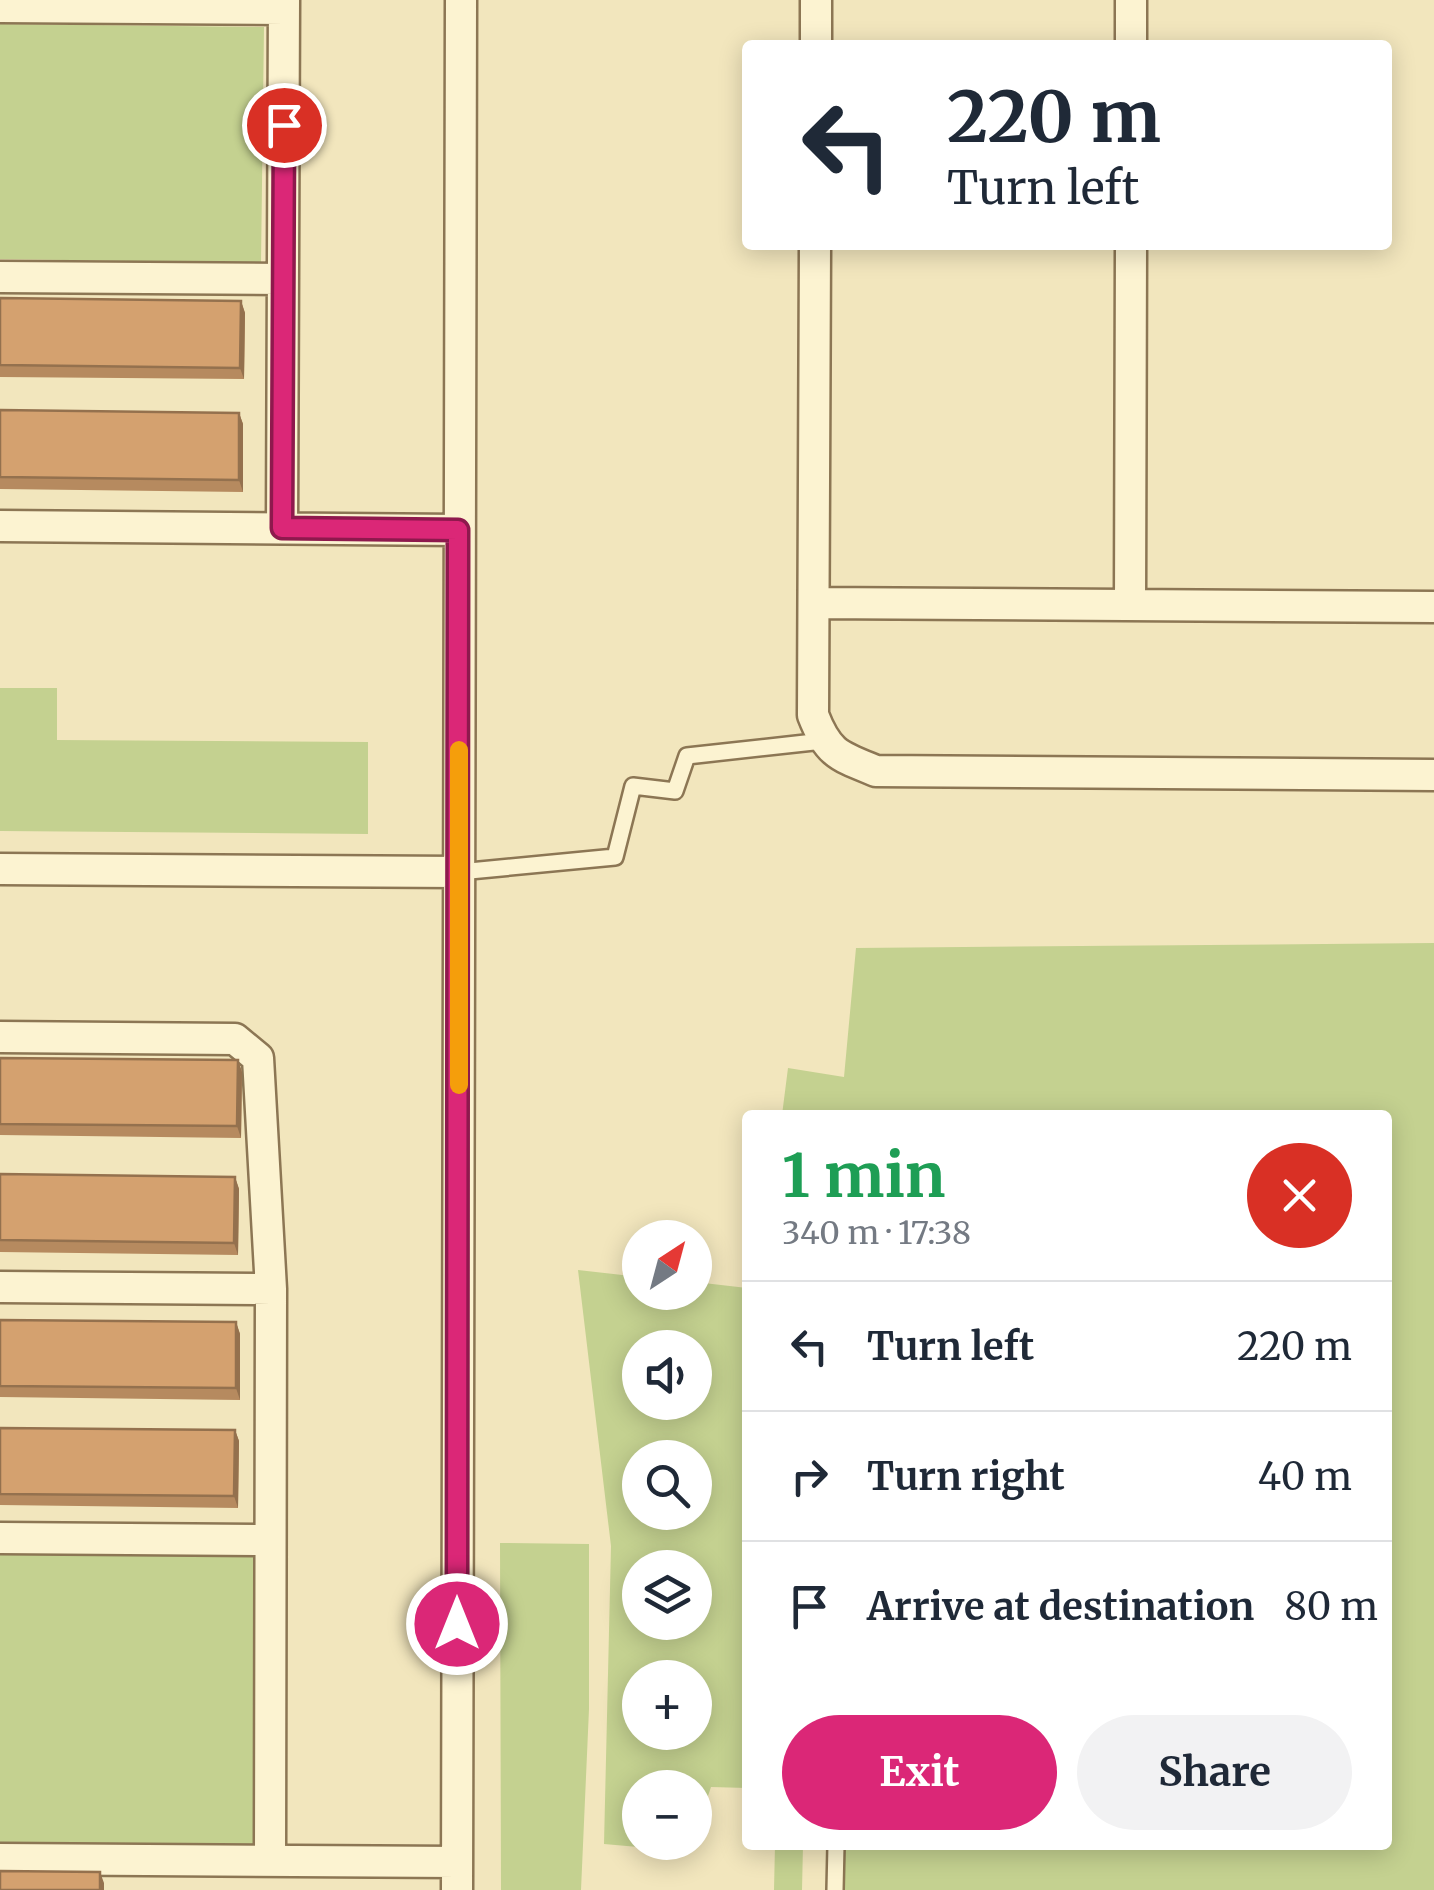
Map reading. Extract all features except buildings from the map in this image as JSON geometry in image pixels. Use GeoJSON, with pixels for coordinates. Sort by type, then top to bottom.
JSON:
{"type":"FeatureCollection","features":[{"type":"Feature","properties":{"kind":"street"},"geometry":{"type":"LineString","coordinates":[[0,1859],[173,1875],[270,1861],[457,1876],[461,0]]}},
{"type":"Feature","properties":{"kind":"street"},"geometry":{"type":"LineString","coordinates":[[816,0],[816,40]]}},
{"type":"Feature","properties":{"kind":"street"},"geometry":{"type":"LineString","coordinates":[[1131,0],[1131,40]]}},
{"type":"Feature","properties":{"kind":"street"},"geometry":{"type":"LineString","coordinates":[[0,7],[284,4],[282,528]]}},
{"type":"Feature","properties":{"kind":"street"},"geometry":{"type":"LineString","coordinates":[[815,250],[814,715],[823,741],[846,759],[876,771],[1434,774]]}},
{"type":"Feature","properties":{"kind":"street"},"geometry":{"type":"LineString","coordinates":[[1130,250],[1130,605]]}},
{"type":"Feature","properties":{"kind":"street"},"geometry":{"type":"LineString","coordinates":[[0,278],[283,280]]}},
{"type":"Feature","properties":{"kind":"street"},"geometry":{"type":"LineString","coordinates":[[0,526],[458,530]]}},
{"type":"Feature","properties":{"kind":"street"},"geometry":{"type":"LineString","coordinates":[[814,603],[1434,607]]}},
{"type":"Feature","properties":{"kind":"street"},"geometry":{"type":"LineString","coordinates":[[0,869],[459,872]]}},
{"type":"Feature","properties":{"kind":"street"},"geometry":{"type":"LineString","coordinates":[[0,1037],[235,1039],[258,1058],[271,1289],[270,1861]]}},
{"type":"Feature","properties":{"kind":"street"},"geometry":{"type":"LineString","coordinates":[[0,1287],[271,1289]]}},
{"type":"Feature","properties":{"kind":"street"},"geometry":{"type":"LineString","coordinates":[[0,1538],[270,1540]]}},
{"type":"Feature","properties":{"kind":"lane"},"geometry":{"type":"LineString","coordinates":[[459,872],[616,857],[634,786],[675,791],[687,756],[823,741]]}},
{"type":"Feature","properties":{"kind":"lane"},"geometry":{"type":"LineString","coordinates":[[835,1890],[836,1850]]}},
{"type":"Feature","properties":{"kind":"green space"},"geometry":{"type":"Polygon","coordinates":[[[0,24],[264,27],[261,263],[0,259],[0,24]]]}},
{"type":"Feature","properties":{"kind":"green space"},"geometry":{"type":"Polygon","coordinates":[[[0,688],[57,688],[57,740],[368,742],[368,834],[0,831],[0,688]]]}},
{"type":"Feature","properties":{"kind":"green space"},"geometry":{"type":"Polygon","coordinates":[[[1434,943],[1434,1890],[833,1890],[833,1850],[1392,1850],[1392,1110],[783,1110],[788,1068],[844,1077],[856,948],[1434,943]]]}},
{"type":"Feature","properties":{"kind":"green space"},"geometry":{"type":"Polygon","coordinates":[[[578,1270],[622,1275],[622,1310],[712,1310],[712,1284],[742,1287],[742,1788],[712,1787],[712,1770],[622,1770],[622,1846],[604,1844],[611,1546],[578,1270]]]}},
{"type":"Feature","properties":{"kind":"green space"},"geometry":{"type":"Polygon","coordinates":[[[0,1538],[270,1540],[270,1861],[0,1859],[0,1538]]]}},
{"type":"Feature","properties":{"kind":"green space"},"geometry":{"type":"Polygon","coordinates":[[[500,1543],[589,1544],[589,1709],[581,1890],[501,1890],[500,1543]]]}},
{"type":"Feature","properties":{"kind":"green space"},"geometry":{"type":"Polygon","coordinates":[[[775,1850],[803,1850],[802,1890],[774,1890],[775,1850]]]}},
{"type":"Feature","properties":{"kind":"slow traffic"},"geometry":{"type":"LineString","coordinates":[[459,750],[459,1085]]}},
{"type":"Feature","properties":{"kind":"route"},"geometry":{"type":"LineString","coordinates":[[284,125],[282,528],[458,530],[457,1624]]}}]}
